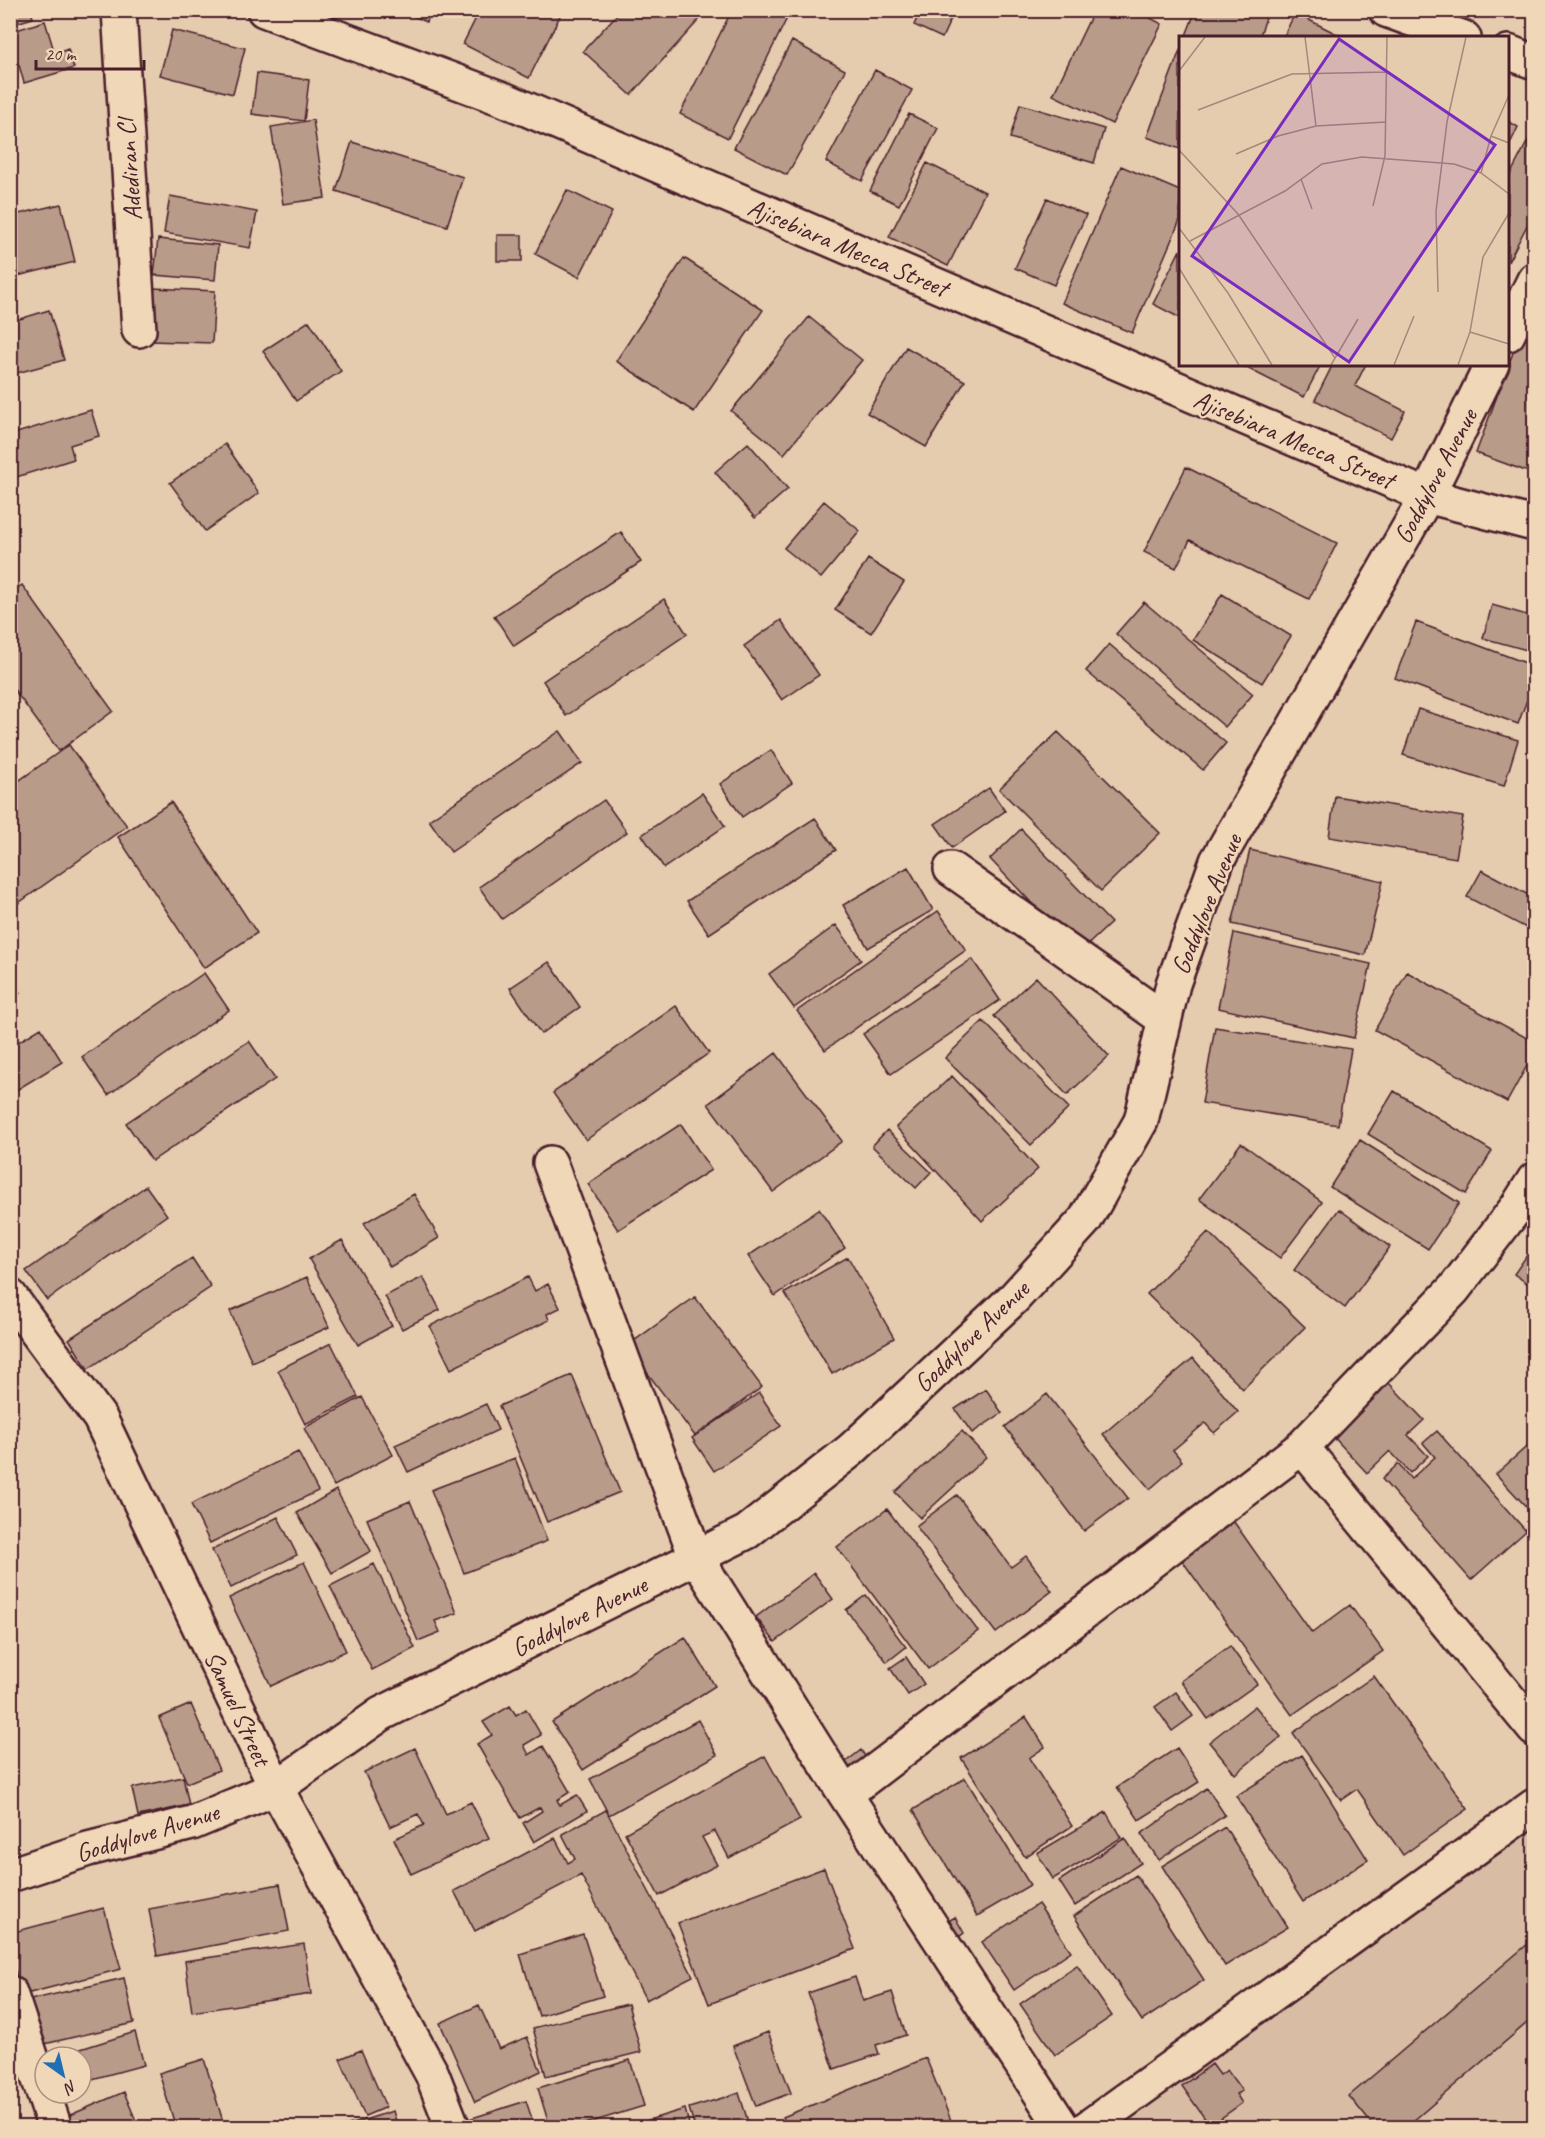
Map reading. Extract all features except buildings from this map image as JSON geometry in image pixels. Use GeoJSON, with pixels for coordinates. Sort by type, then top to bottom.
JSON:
{"type":"FeatureCollection","features":[{"type":"Feature","properties":{"kind":"street","name":"Adediran Cl"},"geometry":{"type":"LineString","coordinates":[[119,10],[139,330]]}},
{"type":"Feature","properties":{"kind":"street","name":"Ajisebiara Mecca Street"},"geometry":{"type":"LineString","coordinates":[[264,10],[503,99],[1427,496],[1534,524]]}},
{"type":"Feature","properties":{"kind":"street"},"geometry":{"type":"LineString","coordinates":[[1386,10],[1458,36]]}},
{"type":"Feature","properties":{"kind":"street"},"geometry":{"type":"LineString","coordinates":[[1509,52],[1534,62]]}},
{"type":"Feature","properties":{"kind":"street"},"geometry":{"type":"LineString","coordinates":[[1509,332],[1534,280]]}},
{"type":"Feature","properties":{"kind":"street","name":"Goddylove Avenue"},"geometry":{"type":"LineString","coordinates":[[10,1875],[88,1850],[192,1823],[276,1788],[381,1714],[747,1532],[851,1449],[1014,1298],[1085,1220],[1141,1121],[1173,984],[1217,861],[1427,496],[1491,366]]}},
{"type":"Feature","properties":{"kind":"street"},"geometry":{"type":"LineString","coordinates":[[951,869],[1164,1019]]}},
{"type":"Feature","properties":{"kind":"street"},"geometry":{"type":"LineString","coordinates":[[550,1163],[696,1557],[845,1794],[1063,2127]]}},
{"type":"Feature","properties":{"kind":"street"},"geometry":{"type":"LineString","coordinates":[[845,1794],[1302,1447],[1454,1289],[1534,1180]]}},
{"type":"Feature","properties":{"kind":"street","name":"Samuel Street"},"geometry":{"type":"LineString","coordinates":[[10,1296],[100,1418],[276,1788],[432,2074],[453,2127]]}},
{"type":"Feature","properties":{"kind":"street"},"geometry":{"type":"LineString","coordinates":[[1302,1447],[1534,1729]]}},
{"type":"Feature","properties":{"kind":"street"},"geometry":{"type":"LineString","coordinates":[[1087,2127],[1534,1806]]}},
{"type":"Feature","properties":{"kind":"street"},"geometry":{"type":"LineString","coordinates":[[10,1993],[55,2127]]}},
{"type":"Feature","properties":{"kind":"shaded area"},"geometry":{"type":"Polygon","coordinates":[[[1534,1813],[1534,2127],[1099,2127],[1534,1813]]]}}]}
